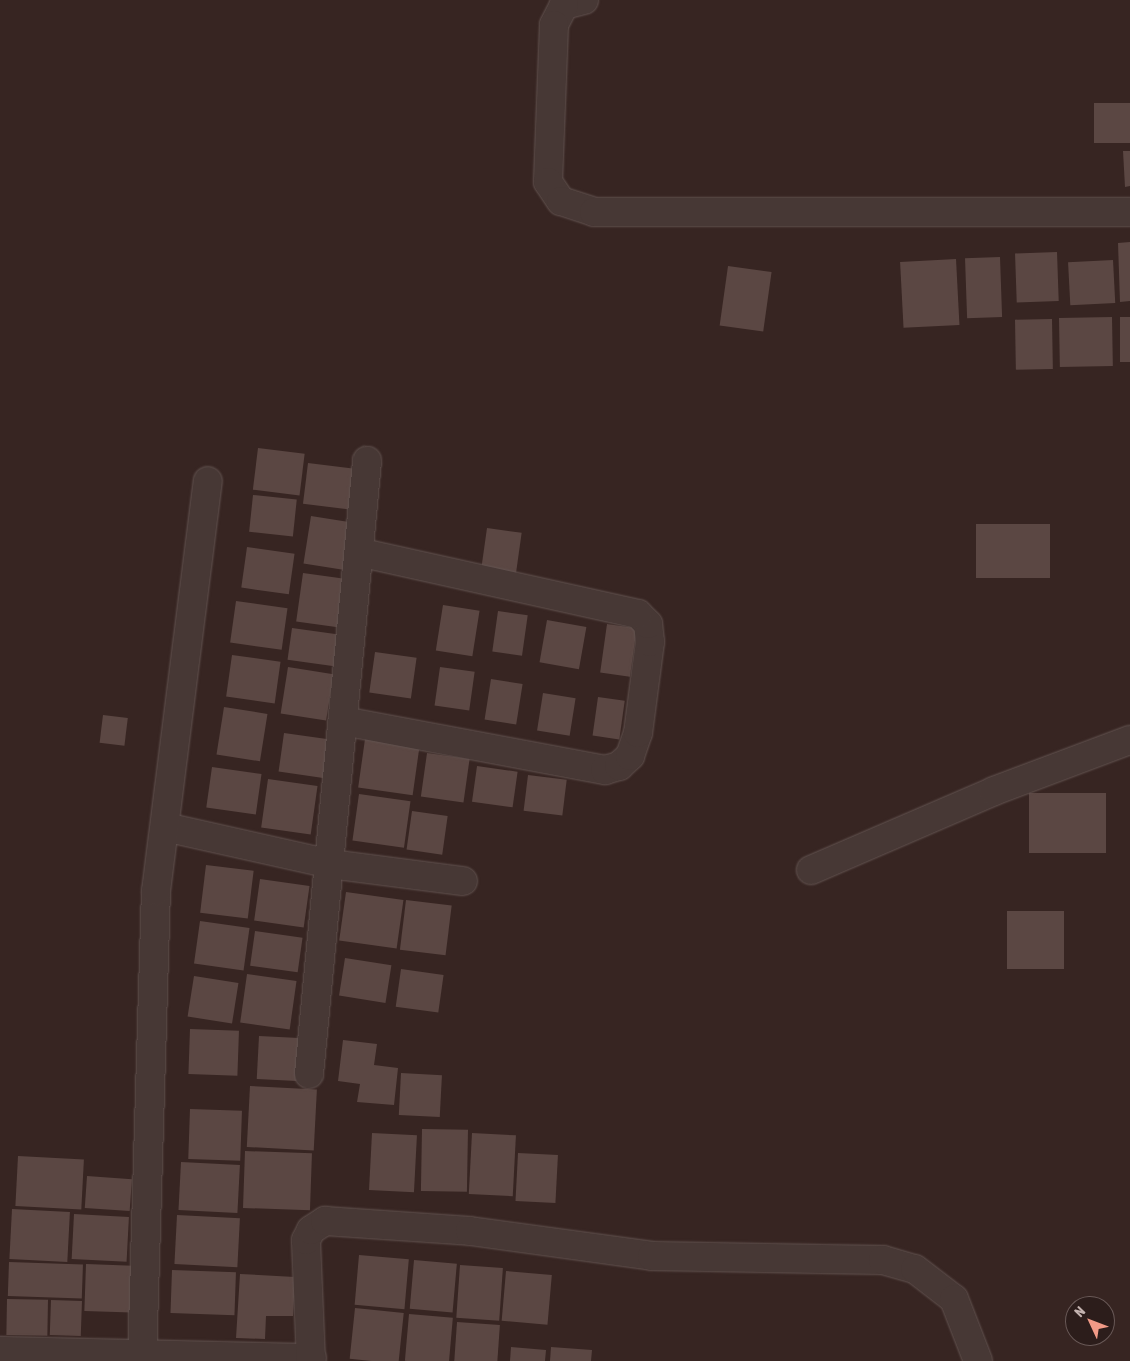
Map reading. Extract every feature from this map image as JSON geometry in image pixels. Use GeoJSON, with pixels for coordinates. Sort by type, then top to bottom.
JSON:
{"type":"FeatureCollection","features":[{"type":"Feature","properties":{"kind":"street"},"geometry":{"type":"LineString","coordinates":[[584,0],[564,5],[554,25],[548,182],[561,201],[594,212],[1130,212]]}},
{"type":"Feature","properties":{"kind":"street"},"geometry":{"type":"LineString","coordinates":[[310,1074],[367,462]]}},
{"type":"Feature","properties":{"kind":"street"},"geometry":{"type":"LineString","coordinates":[[142,1358],[155,911],[208,481]]}},
{"type":"Feature","properties":{"kind":"street"},"geometry":{"type":"LineString","coordinates":[[343,721],[605,770],[619,766],[630,756],[638,733],[650,642],[648,624],[638,614],[359,552]]}},
{"type":"Feature","properties":{"kind":"street"},"geometry":{"type":"LineString","coordinates":[[811,870],[994,791],[1130,740]]}},
{"type":"Feature","properties":{"kind":"street"},"geometry":{"type":"LineString","coordinates":[[165,826],[330,864],[463,882]]}},
{"type":"Feature","properties":{"kind":"street"},"geometry":{"type":"LineString","coordinates":[[0,1350],[142,1358],[311,1359],[306,1240],[310,1230],[326,1221],[470,1231],[652,1256],[747,1260],[883,1260],[915,1269],[954,1299],[978,1361]]}},
{"type":"Feature","properties":{"kind":"building"},"geometry":{"type":"Polygon","coordinates":[[[1094,103],[1130,103],[1130,143],[1094,143],[1094,103]]]}},
{"type":"Feature","properties":{"kind":"building"},"geometry":{"type":"Polygon","coordinates":[[[1123,151],[1130,151],[1130,186],[1125,187],[1123,151]]]}},
{"type":"Feature","properties":{"kind":"building"},"geometry":{"type":"Polygon","coordinates":[[[1130,242],[1130,301],[1120,302],[1118,243],[1130,242]]]}},
{"type":"Feature","properties":{"kind":"building"},"geometry":{"type":"Polygon","coordinates":[[[1057,252],[1059,301],[1017,302],[1015,253],[1057,252]]]}},
{"type":"Feature","properties":{"kind":"building"},"geometry":{"type":"Polygon","coordinates":[[[1000,257],[1002,317],[967,318],[965,258],[1000,257]]]}},
{"type":"Feature","properties":{"kind":"building"},"geometry":{"type":"Polygon","coordinates":[[[956,259],[959,325],[904,328],[900,262],[956,259]]]}},
{"type":"Feature","properties":{"kind":"building"},"geometry":{"type":"Polygon","coordinates":[[[1113,260],[1115,303],[1070,305],[1068,262],[1113,260]]]}},
{"type":"Feature","properties":{"kind":"building"},"geometry":{"type":"Polygon","coordinates":[[[728,266],[772,272],[763,332],[720,325],[728,266]]]}},
{"type":"Feature","properties":{"kind":"building"},"geometry":{"type":"Polygon","coordinates":[[[1112,317],[1113,366],[1060,367],[1059,318],[1112,317]]]}},
{"type":"Feature","properties":{"kind":"building"},"geometry":{"type":"Polygon","coordinates":[[[1120,317],[1130,317],[1130,362],[1120,362],[1120,317]]]}},
{"type":"Feature","properties":{"kind":"building"},"geometry":{"type":"Polygon","coordinates":[[[1052,319],[1053,369],[1016,370],[1015,320],[1052,319]]]}},
{"type":"Feature","properties":{"kind":"building"},"geometry":{"type":"Polygon","coordinates":[[[258,448],[305,454],[300,495],[253,490],[258,448]]]}},
{"type":"Feature","properties":{"kind":"building"},"geometry":{"type":"Polygon","coordinates":[[[308,463],[355,469],[350,509],[303,504],[308,463]]]}},
{"type":"Feature","properties":{"kind":"building"},"geometry":{"type":"Polygon","coordinates":[[[253,495],[297,500],[293,536],[249,532],[253,495]]]}},
{"type":"Feature","properties":{"kind":"building"},"geometry":{"type":"Polygon","coordinates":[[[311,516],[351,522],[343,570],[303,563],[311,516]]]}},
{"type":"Feature","properties":{"kind":"building"},"geometry":{"type":"Polygon","coordinates":[[[976,524],[1050,524],[1050,578],[976,578],[976,524]]]}},
{"type":"Feature","properties":{"kind":"building"},"geometry":{"type":"Polygon","coordinates":[[[487,528],[522,533],[516,573],[481,569],[487,528]]]}},
{"type":"Feature","properties":{"kind":"building"},"geometry":{"type":"Polygon","coordinates":[[[247,547],[295,554],[289,594],[241,588],[247,547]]]}},
{"type":"Feature","properties":{"kind":"building"},"geometry":{"type":"Polygon","coordinates":[[[303,573],[345,579],[338,627],[296,622],[303,573]]]}},
{"type":"Feature","properties":{"kind":"building"},"geometry":{"type":"Polygon","coordinates":[[[236,601],[287,608],[282,650],[230,643],[236,601]]]}},
{"type":"Feature","properties":{"kind":"building"},"geometry":{"type":"Polygon","coordinates":[[[443,605],[480,611],[472,656],[436,650],[443,605]]]}},
{"type":"Feature","properties":{"kind":"building"},"geometry":{"type":"Polygon","coordinates":[[[498,611],[528,615],[522,656],[492,652],[498,611]]]}},
{"type":"Feature","properties":{"kind":"building"},"geometry":{"type":"Polygon","coordinates":[[[547,620],[586,627],[579,669],[540,662],[547,620]]]}},
{"type":"Feature","properties":{"kind":"building"},"geometry":{"type":"Polygon","coordinates":[[[607,624],[637,628],[630,677],[600,673],[607,624]]]}},
{"type":"Feature","properties":{"kind":"building"},"geometry":{"type":"Polygon","coordinates":[[[292,628],[341,635],[336,667],[288,660],[292,628]]]}},
{"type":"Feature","properties":{"kind":"building"},"geometry":{"type":"Polygon","coordinates":[[[375,652],[417,658],[411,698],[369,693],[375,652]]]}},
{"type":"Feature","properties":{"kind":"building"},"geometry":{"type":"Polygon","coordinates":[[[232,655],[281,662],[275,703],[226,697],[232,655]]]}},
{"type":"Feature","properties":{"kind":"building"},"geometry":{"type":"Polygon","coordinates":[[[288,667],[333,674],[326,721],[281,713],[288,667]]]}},
{"type":"Feature","properties":{"kind":"building"},"geometry":{"type":"Polygon","coordinates":[[[440,667],[475,672],[469,710],[435,706],[440,667]]]}},
{"type":"Feature","properties":{"kind":"building"},"geometry":{"type":"Polygon","coordinates":[[[491,679],[523,684],[516,725],[485,719],[491,679]]]}},
{"type":"Feature","properties":{"kind":"building"},"geometry":{"type":"Polygon","coordinates":[[[543,693],[576,698],[570,736],[537,731],[543,693]]]}},
{"type":"Feature","properties":{"kind":"building"},"geometry":{"type":"Polygon","coordinates":[[[598,697],[625,701],[619,739],[593,736],[598,697]]]}},
{"type":"Feature","properties":{"kind":"building"},"geometry":{"type":"Polygon","coordinates":[[[224,707],[267,714],[260,761],[216,754],[224,707]]]}},
{"type":"Feature","properties":{"kind":"building"},"geometry":{"type":"Polygon","coordinates":[[[103,715],[128,718],[124,746],[100,743],[103,715]]]}},
{"type":"Feature","properties":{"kind":"building"},"geometry":{"type":"Polygon","coordinates":[[[284,733],[329,739],[323,778],[279,772],[284,733]]]}},
{"type":"Feature","properties":{"kind":"building"},"geometry":{"type":"Polygon","coordinates":[[[365,739],[419,747],[413,795],[358,788],[365,739]]]}},
{"type":"Feature","properties":{"kind":"building"},"geometry":{"type":"Polygon","coordinates":[[[427,753],[470,759],[463,803],[421,797],[427,753]]]}},
{"type":"Feature","properties":{"kind":"building"},"geometry":{"type":"Polygon","coordinates":[[[477,766],[518,772],[513,807],[472,802],[477,766]]]}},
{"type":"Feature","properties":{"kind":"building"},"geometry":{"type":"Polygon","coordinates":[[[212,767],[262,774],[256,815],[206,808],[212,767]]]}},
{"type":"Feature","properties":{"kind":"building"},"geometry":{"type":"Polygon","coordinates":[[[528,775],[567,780],[562,815],[524,811],[528,775]]]}},
{"type":"Feature","properties":{"kind":"building"},"geometry":{"type":"Polygon","coordinates":[[[268,779],[318,786],[311,834],[261,828],[268,779]]]}},
{"type":"Feature","properties":{"kind":"building"},"geometry":{"type":"Polygon","coordinates":[[[1029,793],[1106,793],[1106,853],[1029,853],[1029,793]]]}},
{"type":"Feature","properties":{"kind":"building"},"geometry":{"type":"Polygon","coordinates":[[[359,794],[410,801],[404,848],[352,841],[359,794]]]}},
{"type":"Feature","properties":{"kind":"building"},"geometry":{"type":"Polygon","coordinates":[[[412,811],[448,816],[442,855],[407,850],[412,811]]]}},
{"type":"Feature","properties":{"kind":"building"},"geometry":{"type":"Polygon","coordinates":[[[206,865],[254,871],[248,918],[200,913],[206,865]]]}},
{"type":"Feature","properties":{"kind":"building"},"geometry":{"type":"Polygon","coordinates":[[[260,879],[310,886],[304,928],[254,921],[260,879]]]}},
{"type":"Feature","properties":{"kind":"building"},"geometry":{"type":"Polygon","coordinates":[[[346,892],[403,900],[397,949],[339,941],[346,892]]]}},
{"type":"Feature","properties":{"kind":"building"},"geometry":{"type":"Polygon","coordinates":[[[406,900],[452,906],[446,955],[400,950],[406,900]]]}},
{"type":"Feature","properties":{"kind":"building"},"geometry":{"type":"Polygon","coordinates":[[[1007,911],[1064,911],[1064,969],[1007,969],[1007,911]]]}},
{"type":"Feature","properties":{"kind":"building"},"geometry":{"type":"Polygon","coordinates":[[[200,921],[250,928],[244,971],[194,964],[200,921]]]}},
{"type":"Feature","properties":{"kind":"building"},"geometry":{"type":"Polygon","coordinates":[[[255,931],[303,938],[298,972],[250,966],[255,931]]]}},
{"type":"Feature","properties":{"kind":"building"},"geometry":{"type":"Polygon","coordinates":[[[345,958],[391,965],[385,1003],[339,996],[345,958]]]}},
{"type":"Feature","properties":{"kind":"building"},"geometry":{"type":"Polygon","coordinates":[[[401,969],[444,975],[438,1013],[396,1007],[401,969]]]}},
{"type":"Feature","properties":{"kind":"building"},"geometry":{"type":"Polygon","coordinates":[[[247,974],[297,981],[290,1029],[240,1023],[247,974]]]}},
{"type":"Feature","properties":{"kind":"building"},"geometry":{"type":"Polygon","coordinates":[[[194,976],[238,983],[232,1024],[188,1016],[194,976]]]}},
{"type":"Feature","properties":{"kind":"building"},"geometry":{"type":"Polygon","coordinates":[[[190,1029],[239,1031],[237,1076],[188,1074],[190,1029]]]}},
{"type":"Feature","properties":{"kind":"building"},"geometry":{"type":"Polygon","coordinates":[[[259,1036],[299,1038],[297,1081],[257,1079],[259,1036]]]}},
{"type":"Feature","properties":{"kind":"building"},"geometry":{"type":"Polygon","coordinates":[[[343,1040],[377,1044],[374,1065],[398,1068],[394,1105],[357,1102],[360,1084],[338,1081],[343,1040]]]}},
{"type":"Feature","properties":{"kind":"building"},"geometry":{"type":"Polygon","coordinates":[[[401,1073],[442,1075],[440,1117],[399,1115],[401,1073]]]}},
{"type":"Feature","properties":{"kind":"building"},"geometry":{"type":"Polygon","coordinates":[[[250,1086],[317,1090],[314,1150],[247,1147],[250,1086]]]}},
{"type":"Feature","properties":{"kind":"building"},"geometry":{"type":"Polygon","coordinates":[[[190,1109],[242,1111],[240,1161],[188,1159],[190,1109]]]}},
{"type":"Feature","properties":{"kind":"building"},"geometry":{"type":"Polygon","coordinates":[[[422,1129],[468,1130],[467,1192],[421,1191],[422,1129]]]}},
{"type":"Feature","properties":{"kind":"building"},"geometry":{"type":"Polygon","coordinates":[[[372,1133],[417,1135],[414,1192],[369,1190],[372,1133]]]}},
{"type":"Feature","properties":{"kind":"building"},"geometry":{"type":"Polygon","coordinates":[[[472,1133],[516,1135],[513,1196],[469,1194],[472,1133]]]}},
{"type":"Feature","properties":{"kind":"building"},"geometry":{"type":"Polygon","coordinates":[[[245,1151],[312,1153],[310,1210],[243,1208],[245,1151]]]}},
{"type":"Feature","properties":{"kind":"building"},"geometry":{"type":"Polygon","coordinates":[[[518,1153],[558,1155],[555,1203],[515,1201],[518,1153]]]}},
{"type":"Feature","properties":{"kind":"building"},"geometry":{"type":"Polygon","coordinates":[[[18,1156],[84,1159],[81,1209],[15,1206],[18,1156]]]}},
{"type":"Feature","properties":{"kind":"building"},"geometry":{"type":"Polygon","coordinates":[[[181,1162],[240,1165],[237,1213],[178,1210],[181,1162]]]}},
{"type":"Feature","properties":{"kind":"building"},"geometry":{"type":"Polygon","coordinates":[[[87,1176],[132,1179],[130,1211],[85,1208],[87,1176]]]}},
{"type":"Feature","properties":{"kind":"building"},"geometry":{"type":"Polygon","coordinates":[[[12,1209],[70,1212],[67,1262],[9,1259],[12,1209]]]}},
{"type":"Feature","properties":{"kind":"building"},"geometry":{"type":"Polygon","coordinates":[[[74,1214],[129,1217],[127,1262],[72,1259],[74,1214]]]}},
{"type":"Feature","properties":{"kind":"building"},"geometry":{"type":"Polygon","coordinates":[[[177,1215],[240,1218],[237,1267],[174,1264],[177,1215]]]}},
{"type":"Feature","properties":{"kind":"building"},"geometry":{"type":"Polygon","coordinates":[[[359,1255],[409,1259],[404,1309],[355,1305],[359,1255]]]}},
{"type":"Feature","properties":{"kind":"building"},"geometry":{"type":"Polygon","coordinates":[[[414,1260],[457,1264],[453,1313],[410,1309],[414,1260]]]}},
{"type":"Feature","properties":{"kind":"building"},"geometry":{"type":"Polygon","coordinates":[[[9,1262],[83,1265],[82,1299],[8,1296],[9,1262]]]}},
{"type":"Feature","properties":{"kind":"building"},"geometry":{"type":"Polygon","coordinates":[[[86,1264],[133,1266],[131,1313],[84,1311],[86,1264]]]}},
{"type":"Feature","properties":{"kind":"building"},"geometry":{"type":"Polygon","coordinates":[[[460,1265],[503,1268],[499,1321],[456,1318],[460,1265]]]}},
{"type":"Feature","properties":{"kind":"building"},"geometry":{"type":"Polygon","coordinates":[[[172,1270],[236,1272],[234,1315],[170,1313],[172,1270]]]}},
{"type":"Feature","properties":{"kind":"building"},"geometry":{"type":"Polygon","coordinates":[[[506,1271],[552,1275],[547,1325],[502,1321],[506,1271]]]}},
{"type":"Feature","properties":{"kind":"building"},"geometry":{"type":"Polygon","coordinates":[[[240,1274],[295,1277],[293,1316],[266,1316],[265,1339],[236,1338],[240,1274]]]}},
{"type":"Feature","properties":{"kind":"building"},"geometry":{"type":"Polygon","coordinates":[[[7,1299],[48,1300],[47,1336],[6,1335],[7,1299]]]}},
{"type":"Feature","properties":{"kind":"building"},"geometry":{"type":"Polygon","coordinates":[[[51,1300],[82,1301],[81,1336],[50,1335],[51,1300]]]}},
{"type":"Feature","properties":{"kind":"building"},"geometry":{"type":"Polygon","coordinates":[[[355,1308],[404,1313],[399,1361],[350,1359],[355,1308]]]}},
{"type":"Feature","properties":{"kind":"building"},"geometry":{"type":"Polygon","coordinates":[[[409,1314],[453,1318],[449,1361],[405,1361],[409,1314]]]}},
{"type":"Feature","properties":{"kind":"building"},"geometry":{"type":"Polygon","coordinates":[[[457,1322],[500,1325],[497,1361],[454,1361],[457,1322]]]}},
{"type":"Feature","properties":{"kind":"building"},"geometry":{"type":"Polygon","coordinates":[[[511,1347],[546,1350],[545,1361],[510,1361],[511,1347]]]}},
{"type":"Feature","properties":{"kind":"building"},"geometry":{"type":"Polygon","coordinates":[[[551,1347],[592,1350],[591,1361],[550,1361],[551,1347]]]}}]}
